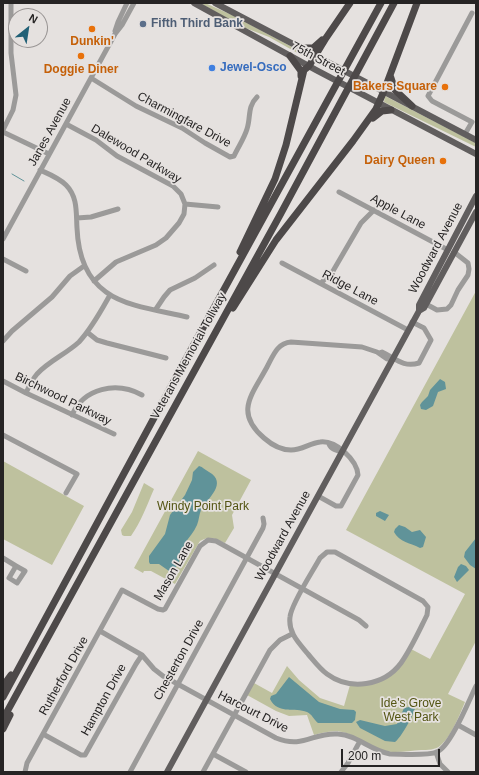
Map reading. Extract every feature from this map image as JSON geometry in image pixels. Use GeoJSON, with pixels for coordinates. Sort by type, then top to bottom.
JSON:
{"type":"FeatureCollection","features":[{"type":"Feature","properties":{"kind":"highway"},"geometry":{"type":"LineString","coordinates":[[220,298],[228,276],[275,179],[286,145],[304,70],[309,66],[350,3]]}},
{"type":"Feature","properties":{"kind":"highway","name":"Veterans Memorial Tollway"},"geometry":{"type":"LineString","coordinates":[[3,698],[381,3]]}},
{"type":"Feature","properties":{"kind":"highway","name":"Veterans Memorial Tollway"},"geometry":{"type":"LineString","coordinates":[[3,719],[222,318],[280,216],[394,3]]}},
{"type":"Feature","properties":{"kind":"highway"},"geometry":{"type":"LineString","coordinates":[[222,318],[234,306],[276,240],[366,124],[384,92],[417,3]]}},
{"type":"Feature","properties":{"kind":"highway"},"geometry":{"type":"LineString","coordinates":[[300,48],[313,48],[326,38]]}},
{"type":"Feature","properties":{"kind":"highway"},"geometry":{"type":"LineString","coordinates":[[290,56],[301,71],[301,78]]}},
{"type":"Feature","properties":{"kind":"highway"},"geometry":{"type":"LineString","coordinates":[[390,75],[395,90],[412,106]]}},
{"type":"Feature","properties":{"kind":"highway"},"geometry":{"type":"LineString","coordinates":[[366,124],[382,111],[391,110]]}},
{"type":"Feature","properties":{"kind":"highway"},"geometry":{"type":"LineString","coordinates":[[3,686],[29,649]]}},
{"type":"Feature","properties":{"kind":"highway"},"geometry":{"type":"LineString","coordinates":[[3,729],[35,661]]}},
{"type":"Feature","properties":{"kind":"main road","name":"75th Street"},"geometry":{"type":"LineString","coordinates":[[194,3],[290,56],[476,154]]}},
{"type":"Feature","properties":{"kind":"main road","name":"75th Street"},"geometry":{"type":"LineString","coordinates":[[215,3],[476,140]]}},
{"type":"Feature","properties":{"kind":"main road","name":"Woodward Avenue"},"geometry":{"type":"LineString","coordinates":[[418,311],[424,308],[476,196]]}},
{"type":"Feature","properties":{"kind":"main road","name":"Woodward Avenue"},"geometry":{"type":"LineString","coordinates":[[167,772],[393,359],[418,311],[419,305],[476,212]]}},
{"type":"Feature","properties":{"kind":"street"},"geometry":{"type":"LineString","coordinates":[[11,3],[11,53],[16,95],[13,110],[3,131],[50,154]]}},
{"type":"Feature","properties":{"kind":"street","name":"Janes Avenue"},"geometry":{"type":"LineString","coordinates":[[115,34],[118,22],[127,3]]}},
{"type":"Feature","properties":{"kind":"street","name":"Janes Avenue"},"geometry":{"type":"LineString","coordinates":[[3,239],[90,78],[134,3]]}},
{"type":"Feature","properties":{"kind":"street"},"geometry":{"type":"LineString","coordinates":[[465,134],[472,122],[432,101],[428,96],[472,12]]}},
{"type":"Feature","properties":{"kind":"street","name":"Charmingfare Drive"},"geometry":{"type":"LineString","coordinates":[[90,78],[136,106],[178,125],[205,144],[230,157],[234,156],[245,135],[249,109],[257,96]]}},
{"type":"Feature","properties":{"kind":"street","name":"Dalewood Parkway"},"geometry":{"type":"LineString","coordinates":[[66,124],[96,140],[117,156],[173,186],[181,194],[186,204]]}},
{"type":"Feature","properties":{"kind":"street"},"geometry":{"type":"LineString","coordinates":[[40,170],[56,177],[69,188],[75,200],[78,246],[84,266],[94,281],[110,295],[127,303],[187,317]]}},
{"type":"Feature","properties":{"kind":"street","name":"Apple Lane"},"geometry":{"type":"LineString","coordinates":[[338,192],[451,251],[468,263],[468,275],[449,308],[437,310],[426,304]]}},
{"type":"Feature","properties":{"kind":"street"},"geometry":{"type":"LineString","coordinates":[[94,281],[116,262],[156,245],[166,238],[179,223],[184,214],[186,204],[218,207]]}},
{"type":"Feature","properties":{"kind":"street"},"geometry":{"type":"LineString","coordinates":[[77,218],[118,209]]}},
{"type":"Feature","properties":{"kind":"street"},"geometry":{"type":"LineString","coordinates":[[321,283],[333,271],[361,223],[374,210]]}},
{"type":"Feature","properties":{"kind":"street"},"geometry":{"type":"LineString","coordinates":[[3,259],[26,271]]}},
{"type":"Feature","properties":{"kind":"street","name":"Ridge Lane"},"geometry":{"type":"LineString","coordinates":[[282,263],[408,330]]}},
{"type":"Feature","properties":{"kind":"street"},"geometry":{"type":"LineString","coordinates":[[156,310],[170,290],[195,278],[214,264]]}},
{"type":"Feature","properties":{"kind":"street"},"geometry":{"type":"LineString","coordinates":[[3,341],[12,331],[52,297],[70,276],[84,266]]}},
{"type":"Feature","properties":{"kind":"street"},"geometry":{"type":"LineString","coordinates":[[26,393],[34,378],[41,370],[73,347],[87,332],[110,295]]}},
{"type":"Feature","properties":{"kind":"street"},"geometry":{"type":"LineString","coordinates":[[318,496],[336,506],[341,506],[358,475],[350,459],[342,451],[337,451],[329,444],[321,442],[302,449],[286,450],[272,444],[256,431],[251,424],[248,415],[249,401],[275,352],[282,345],[291,342],[362,347],[379,353],[382,352],[401,363],[414,365],[419,363],[431,340],[424,328],[412,322]]}},
{"type":"Feature","properties":{"kind":"street"},"geometry":{"type":"LineString","coordinates":[[87,332],[97,340],[107,344],[166,358]]}},
{"type":"Feature","properties":{"kind":"street","name":"Birchwood Parkway"},"geometry":{"type":"LineString","coordinates":[[3,380],[26,393],[114,434]]}},
{"type":"Feature","properties":{"kind":"street"},"geometry":{"type":"LineString","coordinates":[[72,415],[80,401],[89,394],[98,390],[123,388],[142,395]]}},
{"type":"Feature","properties":{"kind":"street"},"geometry":{"type":"LineString","coordinates":[[3,435],[77,474],[66,493]]}},
{"type":"Feature","properties":{"kind":"street","name":"Chesterton Drive"},"geometry":{"type":"LineString","coordinates":[[130,772],[263,528],[263,518]]}},
{"type":"Feature","properties":{"kind":"street","name":"Mason Lane"},"geometry":{"type":"LineString","coordinates":[[122,590],[158,609],[163,610],[203,542],[214,540],[246,558]]}},
{"type":"Feature","properties":{"kind":"street"},"geometry":{"type":"LineString","coordinates":[[327,552],[335,552],[423,600],[428,608],[428,615],[401,663],[386,676],[368,683],[347,683],[328,675],[292,634],[290,615],[303,589],[322,555],[327,552]]}},
{"type":"Feature","properties":{"kind":"street"},"geometry":{"type":"LineString","coordinates":[[3,558],[16,566]]}},
{"type":"Feature","properties":{"kind":"street"},"geometry":{"type":"LineString","coordinates":[[246,558],[359,620],[366,626]]}},
{"type":"Feature","properties":{"kind":"street","name":"Rutherford Drive"},"geometry":{"type":"LineString","coordinates":[[25,772],[26,765],[122,590]]}},
{"type":"Feature","properties":{"kind":"street","name":"Harcourt Drive"},"geometry":{"type":"LineString","coordinates":[[100,631],[142,655],[158,673],[284,741],[306,741],[324,735],[334,734],[349,736],[378,751],[390,754],[436,752]]}},
{"type":"Feature","properties":{"kind":"street"},"geometry":{"type":"LineString","coordinates":[[203,772],[270,650],[280,640],[292,634]]}},
{"type":"Feature","properties":{"kind":"street","name":"Hampton Drive"},"geometry":{"type":"LineString","coordinates":[[43,734],[81,755],[85,755],[142,655]]}},
{"type":"Feature","properties":{"kind":"street"},"geometry":{"type":"LineString","coordinates":[[448,772],[440,764],[436,752],[446,745],[458,725],[476,686]]}},
{"type":"Feature","properties":{"kind":"street"},"geometry":{"type":"LineString","coordinates":[[458,725],[476,735]]}},
{"type":"Feature","properties":{"kind":"street"},"geometry":{"type":"LineString","coordinates":[[341,772],[348,763],[360,741]]}},
{"type":"Feature","properties":{"kind":"street"},"geometry":{"type":"LineString","coordinates":[[213,754],[246,772]]}},
{"type":"Feature","properties":{"kind":"green space"},"geometry":{"type":"Polygon","coordinates":[[[200,3],[205,3],[232,15],[311,57],[310,60],[269,37],[243,27],[200,3]]]}},
{"type":"Feature","properties":{"kind":"green space"},"geometry":{"type":"Polygon","coordinates":[[[385,96],[476,143],[476,147],[384,102],[385,96]]]}},
{"type":"Feature","properties":{"kind":"green space","name":"Ide's Grove West Park"},"geometry":{"type":"Polygon","coordinates":[[[476,291],[476,641],[448,694],[465,702],[448,737],[437,748],[390,752],[371,746],[350,734],[343,732],[335,731],[314,735],[307,715],[289,716],[276,711],[247,695],[254,683],[272,693],[287,666],[299,680],[320,698],[344,706],[350,685],[386,679],[411,649],[430,659],[465,594],[346,530],[476,291]]]}},
{"type":"Feature","properties":{"kind":"green space","name":"Windy Point Park"},"geometry":{"type":"Polygon","coordinates":[[[198,451],[251,480],[232,515],[234,528],[225,543],[210,538],[200,541],[175,584],[151,571],[144,571],[143,573],[134,568],[198,451]]]}},
{"type":"Feature","properties":{"kind":"green space"},"geometry":{"type":"Polygon","coordinates":[[[3,461],[84,506],[52,565],[3,539],[3,461]]]}},
{"type":"Feature","properties":{"kind":"green space"},"geometry":{"type":"Polygon","coordinates":[[[144,483],[154,489],[135,531],[131,536],[124,536],[122,535],[121,530],[132,512],[144,483]]]}},
{"type":"Feature","properties":{"kind":"water"},"geometry":{"type":"Polygon","coordinates":[[[440,379],[445,382],[446,389],[438,392],[433,406],[426,410],[421,409],[420,405],[428,396],[430,390],[440,379]]]}},
{"type":"Feature","properties":{"kind":"water"},"geometry":{"type":"Polygon","coordinates":[[[199,466],[214,476],[217,481],[215,491],[201,510],[197,525],[183,547],[176,567],[169,571],[159,564],[150,564],[149,556],[165,534],[170,515],[185,495],[192,480],[193,472],[199,466]]]}},
{"type":"Feature","properties":{"kind":"water"},"geometry":{"type":"Polygon","coordinates":[[[380,511],[389,515],[385,521],[376,516],[376,513],[380,511]]]}},
{"type":"Feature","properties":{"kind":"water"},"geometry":{"type":"Polygon","coordinates":[[[399,525],[412,532],[420,530],[426,537],[423,547],[420,548],[399,538],[394,532],[399,525]]]}},
{"type":"Feature","properties":{"kind":"water"},"geometry":{"type":"Polygon","coordinates":[[[476,538],[476,569],[470,565],[464,557],[465,552],[476,538]]]}},
{"type":"Feature","properties":{"kind":"water"},"geometry":{"type":"Polygon","coordinates":[[[461,564],[466,566],[469,570],[457,582],[454,577],[458,567],[461,564]]]}},
{"type":"Feature","properties":{"kind":"water"},"geometry":{"type":"Polygon","coordinates":[[[289,677],[319,702],[340,709],[354,710],[356,712],[355,720],[352,723],[318,723],[307,712],[287,710],[277,707],[270,699],[271,696],[276,694],[289,677]]]}},
{"type":"Feature","properties":{"kind":"water"},"geometry":{"type":"Polygon","coordinates":[[[404,708],[415,708],[410,721],[395,742],[385,741],[360,728],[356,722],[360,720],[385,726],[397,724],[404,708]]]}},
{"type":"Feature","properties":{"kind":"waterway"},"geometry":{"type":"LineString","coordinates":[[12,174],[24,181]]}},
{"type":"Feature","properties":{"kind":"place","name":"Fifth Third Bank"},"geometry":{"type":"Point","coordinates":[143,24]}},
{"type":"Feature","properties":{"kind":"place","name":"Dunkin'"},"geometry":{"type":"Point","coordinates":[92,29]}},
{"type":"Feature","properties":{"kind":"place","name":"Doggie Diner"},"geometry":{"type":"Point","coordinates":[81,56]}},
{"type":"Feature","properties":{"kind":"place","name":"Jewel-Osco"},"geometry":{"type":"Point","coordinates":[212,68]}},
{"type":"Feature","properties":{"kind":"place","name":"Bakers Square"},"geometry":{"type":"Point","coordinates":[445,87]}},
{"type":"Feature","properties":{"kind":"place","name":"Dairy Queen"},"geometry":{"type":"Point","coordinates":[443,161]}}]}
